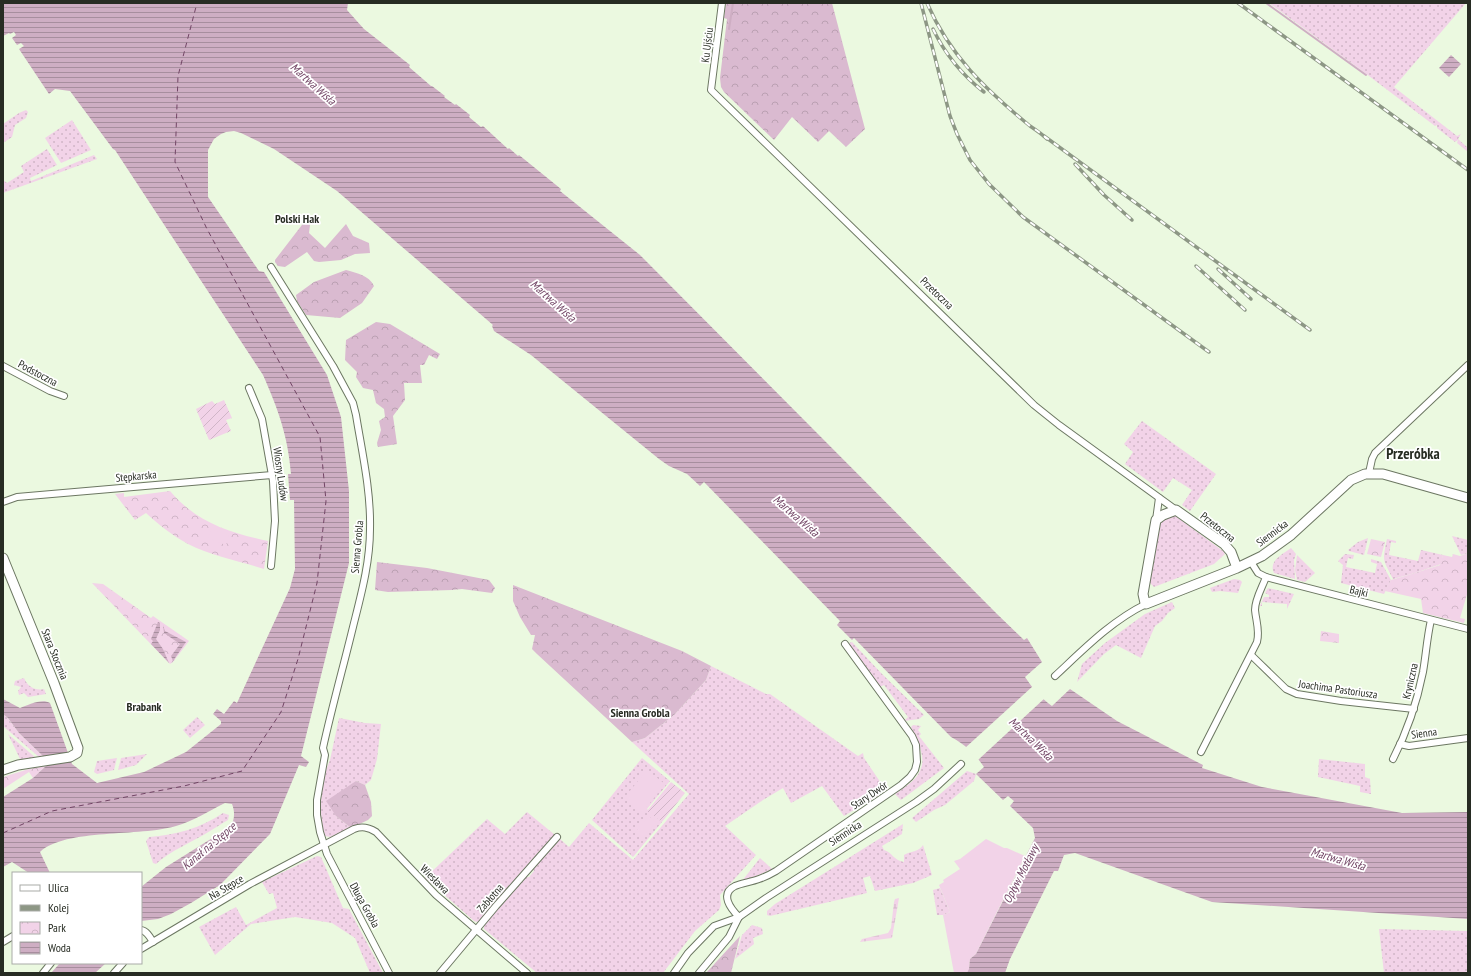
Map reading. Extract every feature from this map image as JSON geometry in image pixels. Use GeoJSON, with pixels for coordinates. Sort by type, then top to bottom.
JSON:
{"type":"FeatureCollection","features":[{"type":"Feature","properties":{"kind":"street","name":"Ku Ujściu"},"geometry":{"type":"LineString","coordinates":[[711,90],[722,3]]}},
{"type":"Feature","properties":{"kind":"street","name":"Przetoczna"},"geometry":{"type":"LineString","coordinates":[[711,90],[1034,405],[1059,425],[1224,544],[1231,552],[1237,568]]}},
{"type":"Feature","properties":{"kind":"street","name":"Sienna Grobla"},"geometry":{"type":"LineString","coordinates":[[271,267],[323,349],[353,402],[369,503],[370,538],[364,581],[323,748],[325,755],[319,785],[317,815],[324,845]]}},
{"type":"Feature","properties":{"kind":"street"},"geometry":{"type":"LineString","coordinates":[[1468,365],[1375,453],[1372,459],[1370,473],[1383,474],[1468,498]]}},
{"type":"Feature","properties":{"kind":"street","name":"Podstoczna"},"geometry":{"type":"LineString","coordinates":[[3,366],[50,391],[64,396]]}},
{"type":"Feature","properties":{"kind":"street","name":"Wiosny Ludów"},"geometry":{"type":"LineString","coordinates":[[249,388],[262,420],[275,497],[276,515],[270,566]]}},
{"type":"Feature","properties":{"kind":"street","name":"Siennicka"},"geometry":{"type":"LineString","coordinates":[[1055,676],[1099,636],[1130,613],[1146,604],[1251,562],[1269,552],[1291,535],[1347,483],[1355,477],[1370,473]]}},
{"type":"Feature","properties":{"kind":"street","name":"Stępkarska"},"geometry":{"type":"LineString","coordinates":[[3,502],[17,497],[272,474]]}},
{"type":"Feature","properties":{"kind":"street"},"geometry":{"type":"LineString","coordinates":[[1146,604],[1144,594],[1159,498]]}},
{"type":"Feature","properties":{"kind":"street"},"geometry":{"type":"LineString","coordinates":[[1156,520],[1163,514],[1176,510]]}},
{"type":"Feature","properties":{"kind":"street","name":"Stara Stocznia"},"geometry":{"type":"LineString","coordinates":[[3,558],[54,682],[77,743],[77,753],[70,758],[18,765],[3,770]]}},
{"type":"Feature","properties":{"kind":"street","name":"Bajki"},"geometry":{"type":"LineString","coordinates":[[1251,562],[1258,573],[1266,577],[1468,629]]}},
{"type":"Feature","properties":{"kind":"street"},"geometry":{"type":"LineString","coordinates":[[1201,752],[1251,655],[1258,638],[1255,611],[1257,600],[1266,577]]}},
{"type":"Feature","properties":{"kind":"street","name":"Kryniczna"},"geometry":{"type":"LineString","coordinates":[[1400,744],[1414,709],[1423,673],[1431,620]]}},
{"type":"Feature","properties":{"kind":"street","name":"Stary Dwór"},"geometry":{"type":"LineString","coordinates":[[739,917],[727,901],[727,894],[730,890],[735,886],[760,879],[776,871],[901,785],[915,770],[918,754],[912,736],[845,644]]}},
{"type":"Feature","properties":{"kind":"street","name":"Joachima Pastoriusza"},"geometry":{"type":"LineString","coordinates":[[1251,655],[1286,688],[1297,694],[1341,701],[1414,709]]}},
{"type":"Feature","properties":{"kind":"street","name":"Sienna"},"geometry":{"type":"LineString","coordinates":[[1393,759],[1400,744],[1409,746],[1468,738]]}},
{"type":"Feature","properties":{"kind":"street","name":"Siennicka"},"geometry":{"type":"LineString","coordinates":[[674,973],[688,953],[714,926],[739,917],[766,898],[895,816],[934,788],[961,764]]}},
{"type":"Feature","properties":{"kind":"street","name":"Wiesława"},"geometry":{"type":"LineString","coordinates":[[324,845],[360,827],[369,828],[376,832],[436,895],[527,973]]}},
{"type":"Feature","properties":{"kind":"street","name":"Zabłotna"},"geometry":{"type":"LineString","coordinates":[[440,973],[475,930],[557,837]]}},
{"type":"Feature","properties":{"kind":"street","name":"Na Stępce"},"geometry":{"type":"LineString","coordinates":[[142,948],[250,884],[324,845]]}},
{"type":"Feature","properties":{"kind":"street","name":"Długa Grobla"},"geometry":{"type":"LineString","coordinates":[[324,845],[389,973]]}},
{"type":"Feature","properties":{"kind":"street","name":"Siennicka"},"geometry":{"type":"LineString","coordinates":[[699,973],[729,938],[739,917]]}},
{"type":"Feature","properties":{"kind":"street"},"geometry":{"type":"LineString","coordinates":[[142,930],[148,934],[153,942]]}},
{"type":"Feature","properties":{"kind":"street"},"geometry":{"type":"LineString","coordinates":[[3,942],[12,937]]}},
{"type":"Feature","properties":{"kind":"street"},"geometry":{"type":"LineString","coordinates":[[43,973],[50,964]]}},
{"type":"Feature","properties":{"kind":"street"},"geometry":{"type":"LineString","coordinates":[[114,973],[122,964]]}},
{"type":"Feature","properties":{"kind":"green space"},"geometry":{"type":"Polygon","coordinates":[[[726,3],[832,3],[865,129],[846,147],[829,131],[818,142],[792,117],[774,140],[724,92],[721,87],[720,78],[727,19],[724,18],[726,3]]]}},
{"type":"Feature","properties":{"kind":"green space"},"geometry":{"type":"Polygon","coordinates":[[[1269,3],[1466,3],[1394,87],[1457,136],[1461,134],[1458,139],[1468,148],[1468,152],[1457,143],[1458,140],[1455,142],[1437,128],[1437,125],[1435,126],[1269,3]]]}},
{"type":"Feature","properties":{"kind":"green space"},"geometry":{"type":"Polygon","coordinates":[[[26,110],[28,112],[26,118],[15,125],[12,137],[3,143],[3,124],[26,110]]]}},
{"type":"Feature","properties":{"kind":"green space"},"geometry":{"type":"Polygon","coordinates":[[[72,120],[91,150],[61,163],[45,138],[72,120]]]}},
{"type":"Feature","properties":{"kind":"green space"},"geometry":{"type":"Polygon","coordinates":[[[47,149],[57,165],[30,178],[31,181],[94,155],[97,159],[3,193],[3,180],[7,183],[24,172],[21,166],[47,149]]]}},
{"type":"Feature","properties":{"kind":"green space"},"geometry":{"type":"Polygon","coordinates":[[[305,221],[310,225],[309,233],[325,248],[346,224],[353,236],[369,243],[370,253],[355,254],[341,260],[319,262],[314,261],[307,252],[285,267],[278,266],[275,260],[305,221]]]}},
{"type":"Feature","properties":{"kind":"green space"},"geometry":{"type":"Polygon","coordinates":[[[346,270],[366,277],[374,286],[362,303],[340,318],[306,315],[297,301],[296,295],[314,282],[346,270]]]}},
{"type":"Feature","properties":{"kind":"green space"},"geometry":{"type":"Polygon","coordinates":[[[376,322],[390,324],[440,354],[437,359],[429,355],[424,365],[420,365],[422,383],[404,383],[405,400],[393,416],[397,444],[378,447],[377,443],[381,430],[379,421],[385,417],[384,409],[376,403],[373,390],[363,388],[356,377],[357,372],[345,360],[346,340],[376,322]]]}},
{"type":"Feature","properties":{"kind":"green space"},"geometry":{"type":"Polygon","coordinates":[[[224,400],[232,418],[226,420],[231,431],[209,440],[196,409],[212,401],[215,404],[224,400]]]}},
{"type":"Feature","properties":{"kind":"green space"},"geometry":{"type":"Polygon","coordinates":[[[1142,421],[1216,474],[1190,511],[1182,505],[1192,490],[1173,478],[1163,492],[1125,464],[1133,452],[1124,444],[1142,421]]]}},
{"type":"Feature","properties":{"kind":"green space"},"geometry":{"type":"Polygon","coordinates":[[[170,491],[191,511],[214,525],[240,534],[268,541],[264,569],[216,555],[188,544],[166,530],[146,513],[135,520],[115,494],[124,493],[124,497],[170,491]]]}},
{"type":"Feature","properties":{"kind":"green space"},"geometry":{"type":"Polygon","coordinates":[[[1174,515],[1225,554],[1214,564],[1154,587],[1149,582],[1160,521],[1174,515]]]}},
{"type":"Feature","properties":{"kind":"green space"},"geometry":{"type":"Polygon","coordinates":[[[211,529],[229,535],[226,545],[208,538],[211,529]]]}},
{"type":"Feature","properties":{"kind":"green space"},"geometry":{"type":"Polygon","coordinates":[[[1452,536],[1468,540],[1468,553],[1461,555],[1452,536]]]}},
{"type":"Feature","properties":{"kind":"green space"},"geometry":{"type":"Polygon","coordinates":[[[1368,538],[1364,555],[1348,550],[1358,542],[1368,538]]]}},
{"type":"Feature","properties":{"kind":"green space"},"geometry":{"type":"Polygon","coordinates":[[[1371,539],[1385,542],[1381,557],[1367,554],[1371,539]]]}},
{"type":"Feature","properties":{"kind":"green space"},"geometry":{"type":"Polygon","coordinates":[[[1387,539],[1396,541],[1396,543],[1391,542],[1389,555],[1418,561],[1421,550],[1443,555],[1441,564],[1393,579],[1384,560],[1387,539]]]}},
{"type":"Feature","properties":{"kind":"green space"},"geometry":{"type":"Polygon","coordinates":[[[1291,548],[1296,554],[1294,560],[1295,579],[1274,573],[1273,569],[1273,565],[1277,558],[1291,548]]]}},
{"type":"Feature","properties":{"kind":"green space"},"geometry":{"type":"Polygon","coordinates":[[[1468,553],[1468,591],[1460,618],[1465,619],[1464,623],[1423,613],[1421,599],[1385,591],[1391,580],[1440,565],[1443,555],[1452,557],[1453,554],[1460,556],[1468,553]]]}},
{"type":"Feature","properties":{"kind":"green space"},"geometry":{"type":"Polygon","coordinates":[[[1345,554],[1354,555],[1353,559],[1348,558],[1346,567],[1375,573],[1377,564],[1371,562],[1371,559],[1381,562],[1391,580],[1384,594],[1341,583],[1343,565],[1338,561],[1345,554]]]}},
{"type":"Feature","properties":{"kind":"green space"},"geometry":{"type":"Polygon","coordinates":[[[1297,555],[1315,573],[1305,582],[1297,580],[1295,570],[1297,555]]]}},
{"type":"Feature","properties":{"kind":"green space"},"geometry":{"type":"Polygon","coordinates":[[[377,562],[427,568],[489,580],[495,588],[492,593],[462,589],[388,592],[375,590],[377,562]]]}},
{"type":"Feature","properties":{"kind":"green space"},"geometry":{"type":"Polygon","coordinates":[[[1234,579],[1242,582],[1238,593],[1220,591],[1212,592],[1210,588],[1234,579]]]}},
{"type":"Feature","properties":{"kind":"green space"},"geometry":{"type":"Polygon","coordinates":[[[92,583],[103,584],[151,618],[153,616],[189,641],[173,662],[170,664],[92,583]]]}},
{"type":"Feature","properties":{"kind":"green space"},"geometry":{"type":"Polygon","coordinates":[[[513,585],[682,651],[711,666],[706,680],[675,714],[645,738],[632,742],[532,649],[535,635],[531,635],[520,617],[513,601],[513,585]]]}},
{"type":"Feature","properties":{"kind":"green space"},"geometry":{"type":"Polygon","coordinates":[[[1268,588],[1294,594],[1287,609],[1287,604],[1262,602],[1262,606],[1260,606],[1264,597],[1269,597],[1269,595],[1265,593],[1268,588]]]}},
{"type":"Feature","properties":{"kind":"green space"},"geometry":{"type":"Polygon","coordinates":[[[1172,602],[1175,608],[1155,626],[1141,658],[1116,645],[1104,654],[1077,682],[1082,664],[1105,643],[1145,614],[1172,602]]]}},
{"type":"Feature","properties":{"kind":"green space"},"geometry":{"type":"Polygon","coordinates":[[[1321,631],[1339,634],[1339,643],[1320,641],[1321,631]]]}},
{"type":"Feature","properties":{"kind":"green space"},"geometry":{"type":"Polygon","coordinates":[[[852,642],[924,715],[919,719],[904,721],[908,717],[884,685],[880,687],[857,657],[849,643],[852,642]]]}},
{"type":"Feature","properties":{"kind":"green space"},"geometry":{"type":"Polygon","coordinates":[[[711,666],[766,694],[770,694],[858,756],[863,753],[864,758],[885,789],[879,795],[844,816],[822,786],[791,803],[783,788],[725,826],[756,855],[720,895],[721,905],[719,910],[695,931],[663,973],[537,973],[484,929],[484,924],[526,877],[529,877],[534,871],[533,869],[560,839],[569,847],[589,823],[633,860],[689,794],[632,742],[645,738],[675,714],[706,680],[711,666]]]}},
{"type":"Feature","properties":{"kind":"green space"},"geometry":{"type":"Polygon","coordinates":[[[24,678],[30,686],[35,689],[44,689],[46,694],[28,697],[24,693],[19,695],[18,691],[21,687],[14,685],[15,681],[24,678]]]}},
{"type":"Feature","properties":{"kind":"green space"},"geometry":{"type":"Polygon","coordinates":[[[3,714],[8,718],[19,733],[44,757],[39,757],[3,726],[3,714]]]}},
{"type":"Feature","properties":{"kind":"green space"},"geometry":{"type":"Polygon","coordinates":[[[197,717],[205,725],[190,738],[183,730],[197,717]]]}},
{"type":"Feature","properties":{"kind":"green space"},"geometry":{"type":"Polygon","coordinates":[[[339,718],[365,723],[381,724],[377,759],[371,780],[365,785],[356,781],[336,816],[351,828],[330,837],[325,836],[323,829],[321,798],[323,782],[330,760],[339,718]]]}},
{"type":"Feature","properties":{"kind":"green space"},"geometry":{"type":"Polygon","coordinates":[[[913,725],[921,726],[918,730],[921,734],[919,736],[944,768],[901,800],[895,794],[916,778],[922,766],[922,754],[911,727],[913,725]]]}},
{"type":"Feature","properties":{"kind":"green space"},"geometry":{"type":"Polygon","coordinates":[[[8,734],[36,758],[20,759],[8,734]]]}},
{"type":"Feature","properties":{"kind":"green space"},"geometry":{"type":"Polygon","coordinates":[[[147,754],[136,765],[118,770],[121,758],[147,754]]]}},
{"type":"Feature","properties":{"kind":"green space"},"geometry":{"type":"Polygon","coordinates":[[[117,758],[114,770],[97,774],[94,772],[97,761],[117,758]]]}},
{"type":"Feature","properties":{"kind":"green space"},"geometry":{"type":"Polygon","coordinates":[[[642,758],[670,781],[647,809],[662,822],[633,857],[592,820],[642,758]]]}},
{"type":"Feature","properties":{"kind":"green space"},"geometry":{"type":"Polygon","coordinates":[[[1319,759],[1365,764],[1365,777],[1370,779],[1371,794],[1360,792],[1360,786],[1318,777],[1319,759]]]}},
{"type":"Feature","properties":{"kind":"green space"},"geometry":{"type":"Polygon","coordinates":[[[46,766],[33,778],[29,772],[3,789],[3,778],[6,776],[29,769],[46,766]]]}},
{"type":"Feature","properties":{"kind":"green space"},"geometry":{"type":"Polygon","coordinates":[[[647,770],[665,784],[642,813],[624,798],[647,770]]]}},
{"type":"Feature","properties":{"kind":"green space"},"geometry":{"type":"Polygon","coordinates":[[[967,771],[976,774],[974,781],[945,805],[934,810],[916,822],[912,818],[967,771]]]}},
{"type":"Feature","properties":{"kind":"green space"},"geometry":{"type":"Polygon","coordinates":[[[356,781],[365,785],[371,802],[372,816],[368,820],[351,828],[336,816],[326,801],[356,781]]]}},
{"type":"Feature","properties":{"kind":"green space"},"geometry":{"type":"Polygon","coordinates":[[[671,782],[685,793],[662,822],[647,811],[671,782]]]}},
{"type":"Feature","properties":{"kind":"green space"},"geometry":{"type":"Polygon","coordinates":[[[527,812],[555,835],[480,921],[474,921],[425,878],[487,819],[505,834],[527,812]]]}},
{"type":"Feature","properties":{"kind":"green space"},"geometry":{"type":"Polygon","coordinates":[[[223,813],[229,815],[228,820],[175,850],[156,864],[153,863],[146,841],[149,837],[169,835],[188,830],[206,823],[223,813]]]}},
{"type":"Feature","properties":{"kind":"green space"},"geometry":{"type":"Polygon","coordinates":[[[649,816],[656,822],[642,838],[635,832],[649,816]]]}},
{"type":"Feature","properties":{"kind":"green space"},"geometry":{"type":"Polygon","coordinates":[[[903,824],[902,834],[882,846],[884,850],[898,860],[904,862],[904,855],[919,849],[923,845],[932,875],[913,883],[875,891],[870,876],[863,878],[867,893],[770,916],[767,915],[767,911],[775,904],[903,824]]]}},
{"type":"Feature","properties":{"kind":"green space"},"geometry":{"type":"Polygon","coordinates":[[[986,839],[1025,856],[976,954],[970,959],[969,970],[967,973],[954,973],[943,915],[950,912],[939,885],[944,882],[943,880],[960,869],[954,861],[960,859],[986,839]]]}},
{"type":"Feature","properties":{"kind":"green space"},"geometry":{"type":"Polygon","coordinates":[[[317,856],[321,857],[343,908],[349,909],[383,973],[370,973],[355,938],[332,923],[295,917],[251,924],[215,955],[199,927],[236,907],[246,925],[277,908],[273,893],[269,894],[262,882],[317,856]]]}},
{"type":"Feature","properties":{"kind":"green space"},"geometry":{"type":"Polygon","coordinates":[[[760,858],[772,869],[742,881],[760,858]]]}},
{"type":"Feature","properties":{"kind":"green space"},"geometry":{"type":"Polygon","coordinates":[[[940,888],[950,912],[943,915],[937,915],[933,890],[940,888]]]}},
{"type":"Feature","properties":{"kind":"green space"},"geometry":{"type":"Polygon","coordinates":[[[899,898],[892,938],[860,942],[862,939],[888,933],[891,928],[894,902],[895,899],[899,898]]]}},
{"type":"Feature","properties":{"kind":"green space"},"geometry":{"type":"Polygon","coordinates":[[[752,925],[762,928],[763,934],[753,938],[754,944],[735,959],[742,935],[752,925]]]}},
{"type":"Feature","properties":{"kind":"green space"},"geometry":{"type":"Polygon","coordinates":[[[1379,929],[1468,931],[1468,973],[1384,973],[1379,929]]]}},
{"type":"Feature","properties":{"kind":"green space"},"geometry":{"type":"Polygon","coordinates":[[[740,936],[731,973],[706,973],[740,936]]]}},
{"type":"Feature","properties":{"kind":"water"},"geometry":{"type":"Polygon","coordinates":[[[3,3],[348,3],[347,10],[364,29],[410,65],[409,67],[445,96],[444,97],[470,115],[469,117],[481,127],[483,126],[508,149],[509,148],[518,156],[519,155],[561,189],[560,191],[640,255],[997,614],[1024,640],[1027,638],[1042,662],[1025,677],[1037,693],[1048,703],[1052,706],[1070,689],[1117,721],[1203,765],[1202,768],[1262,787],[1402,813],[1468,812],[1468,919],[1212,902],[1075,853],[1064,855],[1058,871],[1054,871],[1010,959],[1005,973],[967,973],[970,959],[976,954],[1035,838],[1033,828],[1010,806],[1014,801],[1008,796],[1003,800],[976,774],[984,767],[977,758],[970,750],[951,737],[854,638],[852,640],[837,625],[840,621],[704,482],[700,486],[687,474],[669,466],[659,459],[531,355],[494,331],[493,325],[337,191],[274,149],[234,131],[221,134],[214,139],[208,150],[208,197],[259,271],[264,272],[327,375],[341,417],[349,491],[349,563],[301,756],[309,762],[306,767],[299,765],[270,834],[220,885],[171,914],[158,919],[142,921],[142,886],[166,867],[230,827],[234,816],[232,804],[225,803],[195,819],[176,826],[143,831],[85,836],[67,839],[52,844],[40,852],[50,872],[27,872],[12,862],[3,867],[3,797],[33,778],[46,766],[44,757],[19,733],[8,718],[3,714],[3,699],[20,708],[43,701],[50,703],[72,764],[97,783],[144,772],[186,752],[221,724],[221,721],[213,714],[217,709],[224,714],[234,701],[237,703],[290,588],[295,569],[294,500],[290,500],[288,474],[291,474],[290,460],[278,411],[263,375],[115,150],[70,91],[55,89],[49,94],[19,49],[24,46],[21,43],[17,45],[12,38],[16,35],[14,32],[3,36],[3,3]]]}},
{"type":"Feature","properties":{"kind":"water"},"geometry":{"type":"Polygon","coordinates":[[[1451,55],[1461,64],[1449,77],[1439,68],[1451,55]]]}},
{"type":"Feature","properties":{"kind":"water"},"geometry":{"type":"Polygon","coordinates":[[[158,622],[160,623],[160,630],[156,639],[163,649],[169,663],[151,644],[153,641],[151,639],[158,622]]]}},
{"type":"Feature","properties":{"kind":"water"},"geometry":{"type":"Polygon","coordinates":[[[163,625],[165,631],[186,642],[173,661],[171,656],[180,644],[164,633],[163,625]]]}},
{"type":"Feature","properties":{"kind":"water"},"geometry":{"type":"Polygon","coordinates":[[[59,964],[105,964],[95,973],[51,973],[59,964]]]}},
{"type":"Feature","properties":{"kind":"pier"},"geometry":{"type":"Polygon","coordinates":[[[1033,686],[1045,698],[978,760],[965,748],[1033,686]]]}},
{"type":"Feature","properties":{"kind":"waterway"},"geometry":{"type":"LineString","coordinates":[[729,29],[733,3]]}},
{"type":"Feature","properties":{"kind":"waterway"},"geometry":{"type":"LineString","coordinates":[[1266,3],[1366,75]]}},
{"type":"Feature","properties":{"kind":"ferry route"},"geometry":{"type":"LineString","coordinates":[[3,833],[52,811],[184,786],[242,771],[281,712],[298,659],[317,583],[326,501],[320,437],[207,229],[175,162],[178,76],[197,3]]}},
{"type":"Feature","properties":{"kind":"railway"},"geometry":{"type":"LineString","coordinates":[[921,3],[950,116],[970,160],[989,184],[1023,217],[1209,352]]}},
{"type":"Feature","properties":{"kind":"railway"},"geometry":{"type":"LineString","coordinates":[[927,3],[947,40],[971,71],[999,99],[1047,139]]}},
{"type":"Feature","properties":{"kind":"railway"},"geometry":{"type":"LineString","coordinates":[[1238,3],[1468,170]]}},
{"type":"Feature","properties":{"kind":"railway"},"geometry":{"type":"LineString","coordinates":[[933,29],[955,64],[984,92]]}},
{"type":"Feature","properties":{"kind":"railway"},"geometry":{"type":"LineString","coordinates":[[1044,136],[1310,330]]}},
{"type":"Feature","properties":{"kind":"railway"},"geometry":{"type":"LineString","coordinates":[[1075,164],[1104,195],[1132,220]]}},
{"type":"Feature","properties":{"kind":"railway"},"geometry":{"type":"LineString","coordinates":[[1196,266],[1245,310]]}},
{"type":"Feature","properties":{"kind":"railway"},"geometry":{"type":"LineString","coordinates":[[1218,269],[1251,299]]}},
{"type":"Feature","properties":{"kind":"district","name":"Polski Hak"},"geometry":{"type":"Point","coordinates":[297,219]}},
{"type":"Feature","properties":{"kind":"district","name":"Przeróbka"},"geometry":{"type":"Point","coordinates":[1413,454]}},
{"type":"Feature","properties":{"kind":"district","name":"Brabank"},"geometry":{"type":"Point","coordinates":[144,707]}},
{"type":"Feature","properties":{"kind":"district","name":"Sienna Grobla"},"geometry":{"type":"Point","coordinates":[640,713]}},
{"type":"Feature","properties":{"kind":"water label","name":"Martwa Wisła"},"geometry":{"type":"Point","coordinates":[313,84]}},
{"type":"Feature","properties":{"kind":"water label","name":"Martwa Wisła"},"geometry":{"type":"Point","coordinates":[553,301]}},
{"type":"Feature","properties":{"kind":"water label","name":"Martwa Wisła"},"geometry":{"type":"Point","coordinates":[796,516]}},
{"type":"Feature","properties":{"kind":"water label","name":"Martwa Wisła"},"geometry":{"type":"Point","coordinates":[1031,739]}},
{"type":"Feature","properties":{"kind":"water label","name":"Kanał na Stępce"},"geometry":{"type":"Point","coordinates":[209,846]}},
{"type":"Feature","properties":{"kind":"water label","name":"Martwa Wisła"},"geometry":{"type":"Point","coordinates":[1338,859]}},
{"type":"Feature","properties":{"kind":"water label","name":"Opływ Motławy"},"geometry":{"type":"Point","coordinates":[1021,874]}}]}
